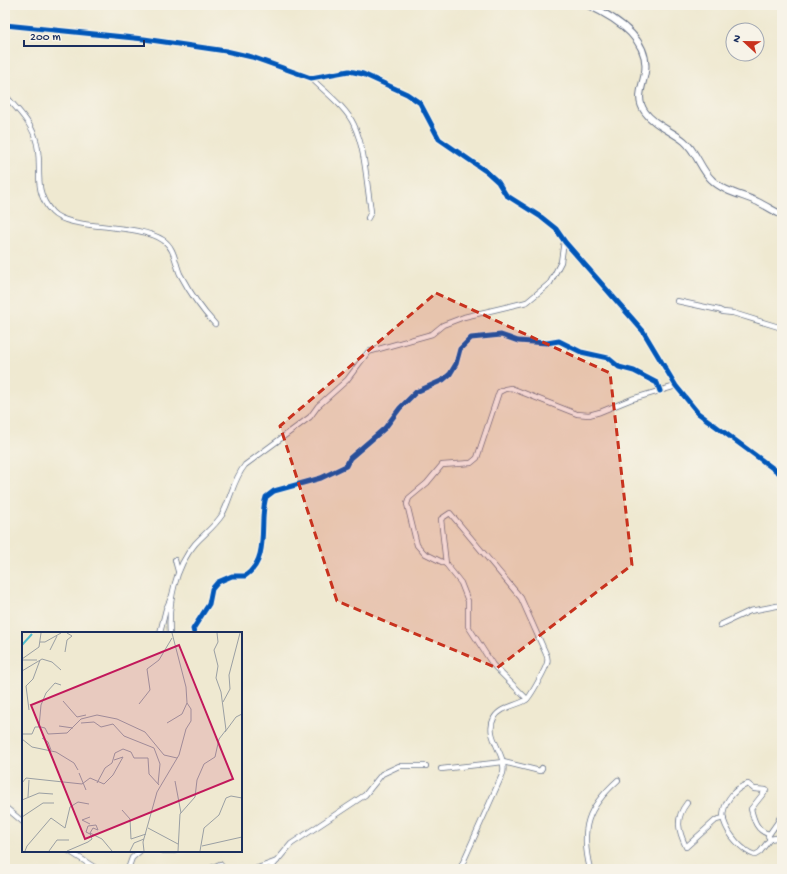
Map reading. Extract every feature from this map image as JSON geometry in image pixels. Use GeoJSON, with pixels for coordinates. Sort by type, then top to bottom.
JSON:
{"type":"FeatureCollection","features":[{"type":"Feature","properties":{"kind":"main road"},"geometry":{"type":"LineString","coordinates":[[588,5],[618,23],[633,35],[645,55],[646,65],[640,97],[641,104],[650,118],[690,147],[707,176],[720,186],[759,202],[782,215]]}},
{"type":"Feature","properties":{"kind":"street"},"geometry":{"type":"LineString","coordinates":[[5,24],[144,39],[226,51],[252,57],[311,78],[346,112],[354,125],[360,145],[370,204],[371,212],[368,218]]}},
{"type":"Feature","properties":{"kind":"street"},"geometry":{"type":"LineString","coordinates":[[311,78],[349,71],[363,74],[407,94],[420,103],[439,139],[487,172],[498,182],[506,195],[541,217],[556,229],[564,241],[643,332],[676,386],[698,413],[782,475]]}},
{"type":"Feature","properties":{"kind":"street"},"geometry":{"type":"LineString","coordinates":[[5,95],[35,137],[42,199],[53,213],[67,221],[133,230],[152,234],[164,241],[177,260],[180,273],[196,303],[215,324]]}},
{"type":"Feature","properties":{"kind":"street"},"geometry":{"type":"LineString","coordinates":[[170,632],[174,592],[178,571],[194,545],[223,513],[238,474],[255,458],[310,417],[318,406],[347,380],[368,352],[380,347],[432,334],[443,325],[464,317],[526,302],[550,283],[561,262],[564,241]]}},
{"type":"Feature","properties":{"kind":"street"},"geometry":{"type":"LineString","coordinates":[[677,302],[733,313],[782,328]]}},
{"type":"Feature","properties":{"kind":"street"},"geometry":{"type":"LineString","coordinates":[[194,632],[193,629],[209,604],[212,589],[232,576],[245,576],[255,564],[263,541],[263,512],[266,497],[274,491],[321,478],[346,466],[352,456],[385,428],[400,408],[416,392],[447,377],[456,364],[460,349],[471,338],[501,335],[518,341],[547,343],[559,341],[581,352],[608,358],[619,367],[634,371],[656,383],[660,391]]}},
{"type":"Feature","properties":{"kind":"street"},"geometry":{"type":"LineString","coordinates":[[527,699],[493,665],[485,654],[481,644],[468,626],[467,619],[470,612],[465,591],[461,583],[446,564],[424,553],[417,545],[407,504],[409,498],[427,483],[442,465],[471,463],[477,458],[499,392],[505,389],[511,388],[578,414],[589,415],[676,386]]}},
{"type":"Feature","properties":{"kind":"street"},"geometry":{"type":"LineString","coordinates":[[446,564],[441,518],[450,513],[521,598],[546,654],[547,663],[544,672],[527,699],[503,710],[492,722],[490,732],[503,762],[503,773],[460,869]]}},
{"type":"Feature","properties":{"kind":"street"},"geometry":{"type":"LineString","coordinates":[[175,560],[178,571]]}},
{"type":"Feature","properties":{"kind":"street"},"geometry":{"type":"LineString","coordinates":[[160,632],[166,609],[174,592]]}},
{"type":"Feature","properties":{"kind":"street"},"geometry":{"type":"LineString","coordinates":[[720,625],[750,612],[782,605]]}},
{"type":"Feature","properties":{"kind":"street"},"geometry":{"type":"LineString","coordinates":[[441,769],[503,762],[540,770],[542,768]]}},
{"type":"Feature","properties":{"kind":"street"},"geometry":{"type":"LineString","coordinates":[[270,869],[290,844],[365,795],[382,774],[399,766],[426,766]]}},
{"type":"Feature","properties":{"kind":"street"},"geometry":{"type":"LineString","coordinates":[[590,869],[585,830],[602,794],[618,780]]}},
{"type":"Feature","properties":{"kind":"street"},"geometry":{"type":"LineString","coordinates":[[781,818],[769,836],[760,852],[755,855],[748,853],[737,843],[724,818],[724,813],[732,794],[740,786],[748,784],[754,789],[766,790],[751,809],[756,826],[761,832],[769,836],[782,836],[779,828],[781,818]]}},
{"type":"Feature","properties":{"kind":"street"},"geometry":{"type":"LineString","coordinates":[[687,803],[680,811],[677,822],[686,847],[716,820],[724,818]]}},
{"type":"Feature","properties":{"kind":"street"},"geometry":{"type":"LineString","coordinates":[[5,807],[22,821]]}},
{"type":"Feature","properties":{"kind":"street"},"geometry":{"type":"LineString","coordinates":[[70,852],[97,869]]}},
{"type":"Feature","properties":{"kind":"street"},"geometry":{"type":"LineString","coordinates":[[128,869],[132,858],[139,852]]}},
{"type":"Feature","properties":{"kind":"street"},"geometry":{"type":"LineString","coordinates":[[244,869],[255,869],[277,861]]}},
{"type":"Feature","properties":{"kind":"street"},"geometry":{"type":"LineString","coordinates":[[209,869],[220,864],[224,869]]}},
{"type":"Feature","properties":{"kind":"highlighted area"},"geometry":{"type":"Polygon","coordinates":[[[436,293],[610,373],[632,565],[497,668],[337,601],[280,426],[436,293]]]}},
{"type":"Feature","properties":{"kind":"cycle path"},"geometry":{"type":"LineString","coordinates":[[5,25],[144,39],[226,51],[252,57],[311,78],[349,71],[363,74],[407,94],[420,103],[439,139],[487,172],[498,182],[506,195],[541,217],[556,229],[565,242],[643,331],[676,386],[698,413],[782,475]]}},
{"type":"Feature","properties":{"kind":"cycle path"},"geometry":{"type":"LineString","coordinates":[[194,632],[193,629],[209,604],[212,589],[218,582],[232,576],[245,576],[253,569],[258,560],[261,550],[266,497],[274,491],[321,478],[346,466],[350,458],[385,428],[400,408],[416,392],[443,380],[450,374],[456,364],[460,349],[471,338],[501,335],[518,341],[547,343],[559,341],[581,352],[608,358],[619,367],[634,371],[657,383],[660,391]]}}]}
